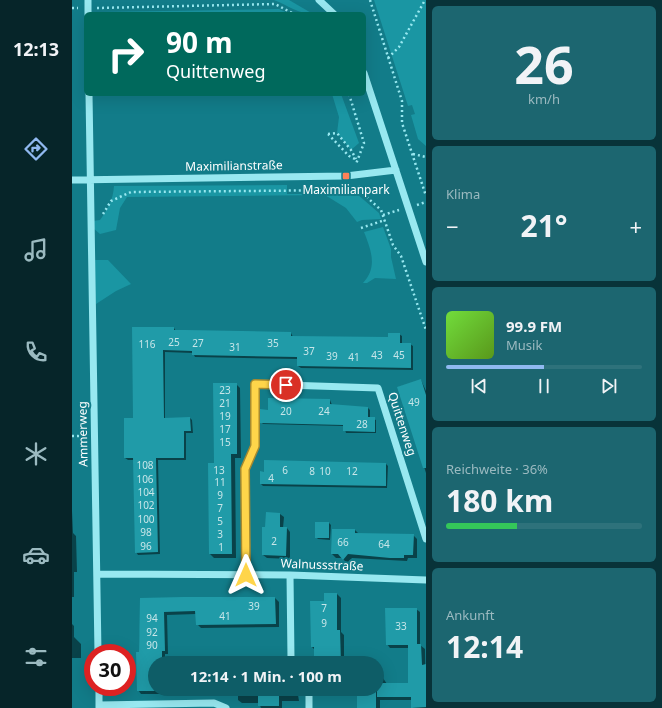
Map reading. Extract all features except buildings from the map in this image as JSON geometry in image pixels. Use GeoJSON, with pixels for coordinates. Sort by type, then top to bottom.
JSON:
{"type":"FeatureCollection","features":[{"type":"Feature","properties":{"kind":"street"},"geometry":{"type":"LineString","coordinates":[[88,0],[88,11]]}},
{"type":"Feature","properties":{"kind":"street"},"geometry":{"type":"LineString","coordinates":[[320,0],[332,12]]}},
{"type":"Feature","properties":{"kind":"street"},"geometry":{"type":"LineString","coordinates":[[366,79],[426,262]]}},
{"type":"Feature","properties":{"kind":"street","name":"Ammerweg"},"geometry":{"type":"LineString","coordinates":[[89,96],[98,644]]}},
{"type":"Feature","properties":{"kind":"street","name":"Maximilianstraße"},"geometry":{"type":"LineString","coordinates":[[72,180],[346,176],[396,170]]}},
{"type":"Feature","properties":{"kind":"street","name":"Quittenweg"},"geometry":{"type":"LineString","coordinates":[[246,575],[245,469],[255,446],[255,384],[378,388],[426,539]]}},
{"type":"Feature","properties":{"kind":"street","name":"Walnussstraße"},"geometry":{"type":"LineString","coordinates":[[97,574],[290,575],[426,580]]}},
{"type":"Feature","properties":{"kind":"street"},"geometry":{"type":"LineString","coordinates":[[290,575],[291,656]]}},
{"type":"Feature","properties":{"kind":"street"},"geometry":{"type":"LineString","coordinates":[[99,696],[99,707],[214,703],[226,708]]}},
{"type":"Feature","properties":{"kind":"street"},"geometry":{"type":"LineString","coordinates":[[309,696],[310,708]]}},
{"type":"Feature","properties":{"kind":"path"},"geometry":{"type":"LineString","coordinates":[[370,0],[402,102],[402,122],[426,196]]}},
{"type":"Feature","properties":{"kind":"path"},"geometry":{"type":"LineString","coordinates":[[388,58],[398,47],[425,0]]}},
{"type":"Feature","properties":{"kind":"path"},"geometry":{"type":"LineString","coordinates":[[72,8],[88,11],[275,4],[290,12]]}},
{"type":"Feature","properties":{"kind":"path"},"geometry":{"type":"LineString","coordinates":[[350,96],[364,143],[356,160]]}},
{"type":"Feature","properties":{"kind":"path"},"geometry":{"type":"LineString","coordinates":[[356,160],[349,156],[328,134],[337,133],[352,150],[356,160],[358,175]]}},
{"type":"Feature","properties":{"kind":"path"},"geometry":{"type":"LineString","coordinates":[[413,154],[426,157]]}},
{"type":"Feature","properties":{"kind":"path"},"geometry":{"type":"LineString","coordinates":[[102,215],[111,201],[131,192],[359,190],[381,210],[393,245],[401,256],[426,330]]}},
{"type":"Feature","properties":{"kind":"path"},"geometry":{"type":"LineString","coordinates":[[361,228],[385,220]]}},
{"type":"Feature","properties":{"kind":"shaded area"},"geometry":{"type":"Polygon","coordinates":[[[274,0],[289,0],[310,12],[298,11],[274,0]]]}},
{"type":"Feature","properties":{"kind":"shaded area"},"geometry":{"type":"Polygon","coordinates":[[[374,0],[426,0],[426,146],[418,139],[411,115],[415,114],[412,105],[408,106],[374,0]]]}},
{"type":"Feature","properties":{"kind":"shaded area"},"geometry":{"type":"Polygon","coordinates":[[[279,9],[286,12],[102,12],[279,9]]]}},
{"type":"Feature","properties":{"kind":"shaded area"},"geometry":{"type":"Polygon","coordinates":[[[333,96],[342,96],[359,143],[351,150],[337,133],[339,117],[333,96]]]}},
{"type":"Feature","properties":{"kind":"shaded area"},"geometry":{"type":"Polygon","coordinates":[[[287,185],[287,194],[357,194],[379,213],[381,219],[362,220],[357,222],[346,208],[325,195],[127,197],[120,208],[116,230],[100,234],[93,228],[93,221],[100,220],[108,208],[113,196],[114,186],[287,185]]]}},
{"type":"Feature","properties":{"kind":"shaded area"},"geometry":{"type":"Polygon","coordinates":[[[383,227],[391,249],[391,257],[396,279],[375,278],[367,283],[363,283],[368,277],[372,265],[371,252],[364,232],[383,227]]]}},
{"type":"Feature","properties":{"kind":"shaded area"},"geometry":{"type":"Polygon","coordinates":[[[91,260],[108,260],[131,284],[116,291],[96,304],[91,260]]]}},
{"type":"Feature","properties":{"kind":"place","name":"Maximilianpark"},"geometry":{"type":"Point","coordinates":[346,176]}},
{"type":"Feature","properties":{"kind":"route"},"geometry":{"type":"LineString","coordinates":[[246,575],[245,469],[255,446],[255,384],[286,385]]}}]}
